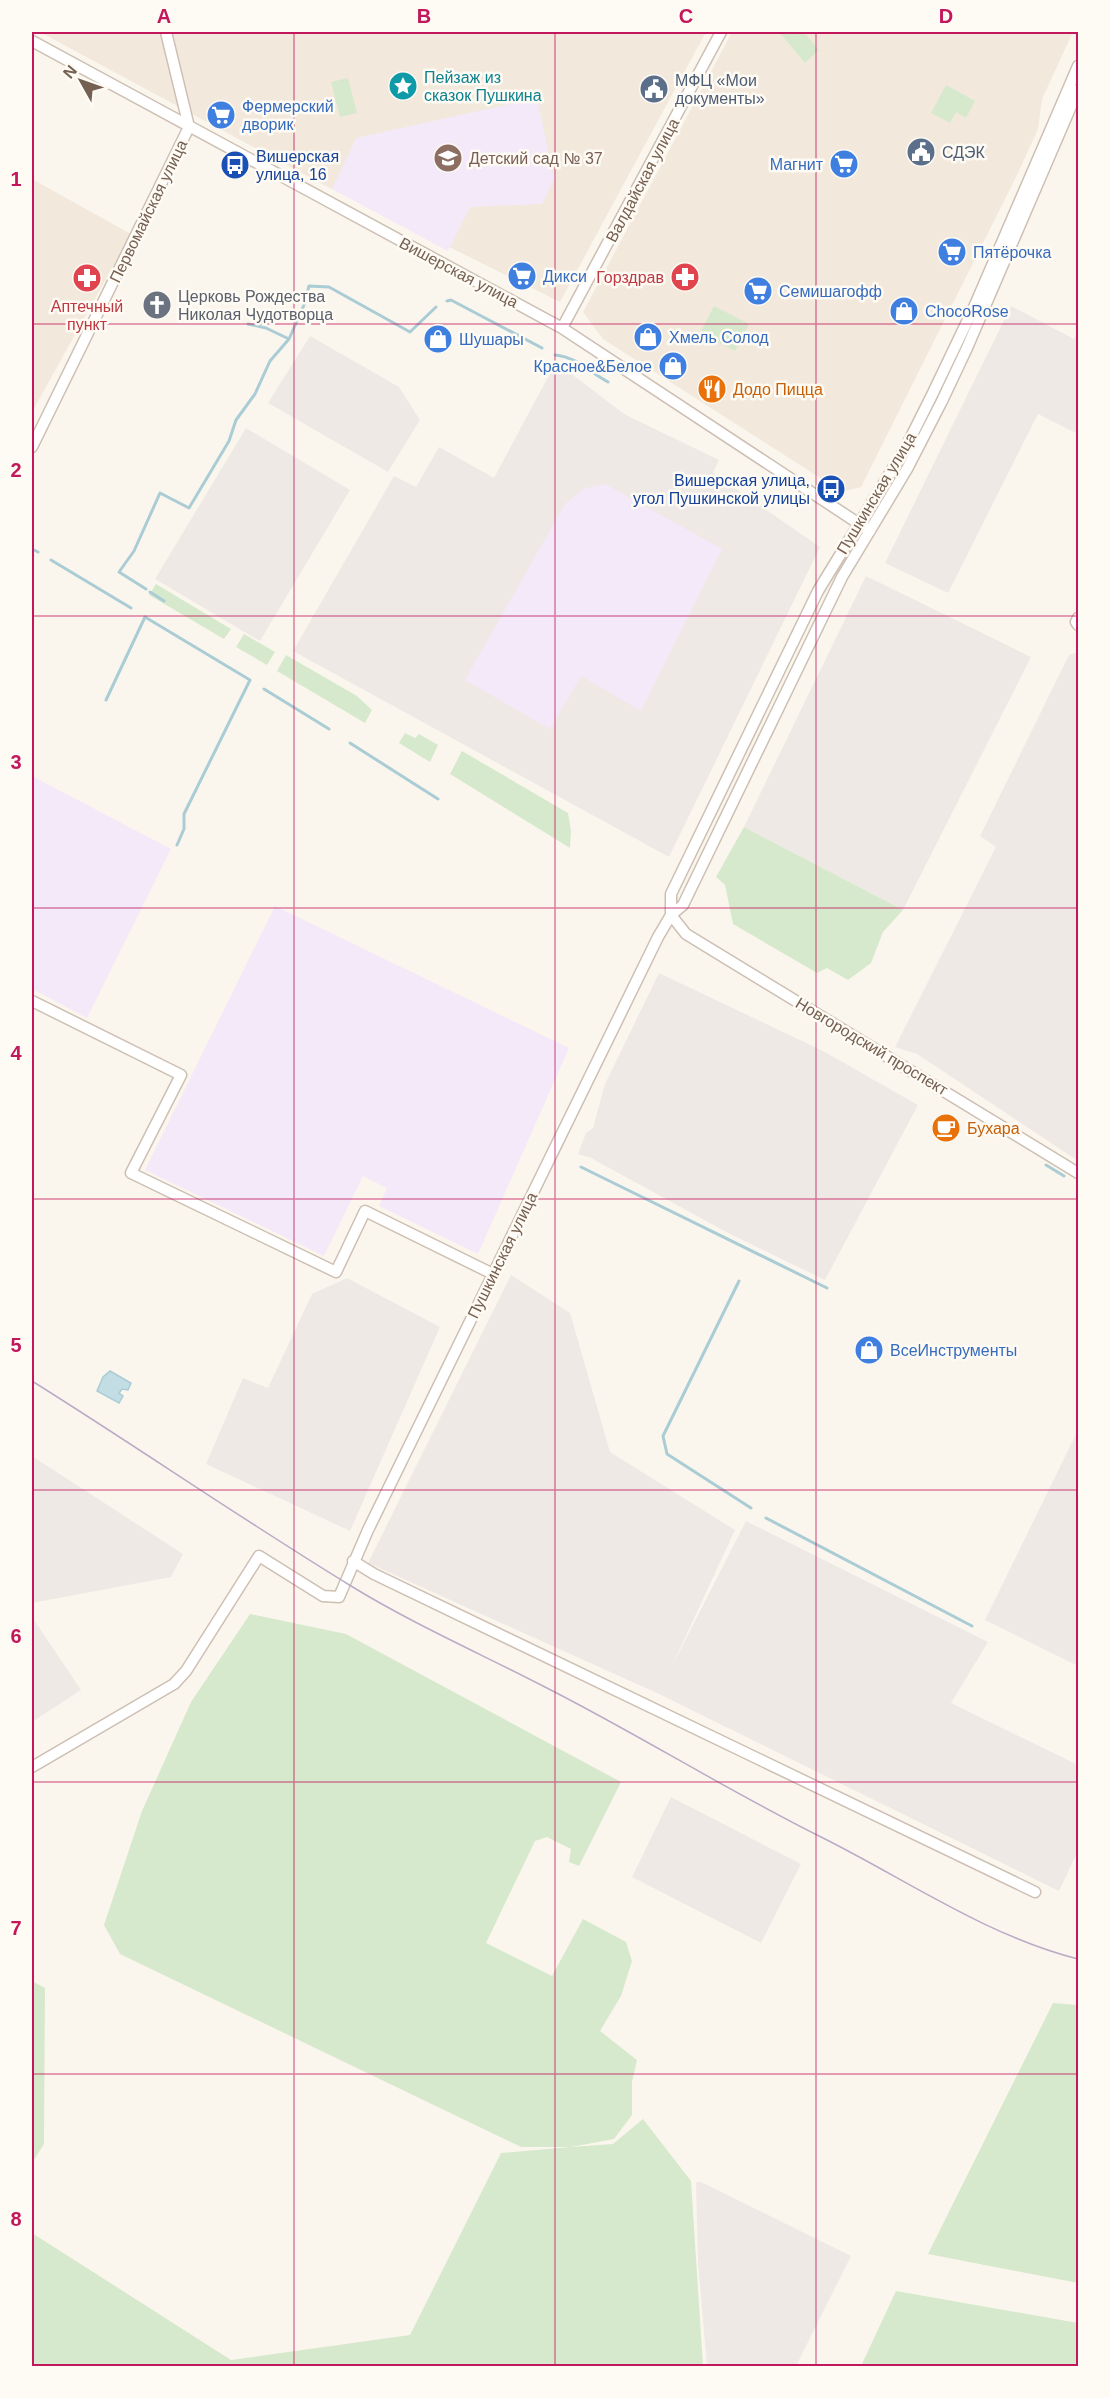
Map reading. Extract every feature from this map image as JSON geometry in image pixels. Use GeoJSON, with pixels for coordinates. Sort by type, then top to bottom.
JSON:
{"type":"FeatureCollection","features":[{"type":"Feature","properties":{"kind":"street","name":"Первомайская улица"},"geometry":{"type":"LineString","coordinates":[[32,447],[189,127],[166,32]]}},
{"type":"Feature","properties":{"kind":"street","name":"Валдайская улица"},"geometry":{"type":"LineString","coordinates":[[562,328],[721,32]]}},
{"type":"Feature","properties":{"kind":"street","name":"Вишерская улица"},"geometry":{"type":"LineString","coordinates":[[32,42],[562,328],[870,531]]}},
{"type":"Feature","properties":{"kind":"street","name":"Пушкинская улица"},"geometry":{"type":"LineString","coordinates":[[671,915],[671,894],[819,591],[906,447],[956,347],[1078,66]]}},
{"type":"Feature","properties":{"kind":"street","name":"Пушкинская улица"},"geometry":{"type":"LineString","coordinates":[[32,1767],[174,1684],[186,1671],[259,1556],[323,1596],[339,1597],[353,1561],[658,937],[671,915],[683,905],[843,577],[907,469],[960,365],[1078,90]]}},
{"type":"Feature","properties":{"kind":"street"},"geometry":{"type":"LineString","coordinates":[[1078,618],[1076,622],[1078,625]]}},
{"type":"Feature","properties":{"kind":"street","name":"Новгородский проспект"},"geometry":{"type":"LineString","coordinates":[[671,915],[686,934],[1078,1173]]}},
{"type":"Feature","properties":{"kind":"street"},"geometry":{"type":"LineString","coordinates":[[32,1001],[181,1076],[131,1173],[336,1272],[365,1210],[493,1274]]}},
{"type":"Feature","properties":{"kind":"street"},"geometry":{"type":"LineString","coordinates":[[353,1561],[374,1574],[1035,1892]]}},
{"type":"Feature","properties":{"kind":"shaded area"},"geometry":{"type":"Polygon","coordinates":[[[40,32],[706,32],[560,302],[322,184],[40,32]]]}},
{"type":"Feature","properties":{"kind":"shaded area"},"geometry":{"type":"Polygon","coordinates":[[[732,32],[1073,32],[1042,99],[1038,129],[1018,173],[861,487],[842,492],[603,339],[583,312],[732,32]]]}},
{"type":"Feature","properties":{"kind":"shaded area","name":"Детский сад № 37"},"geometry":{"type":"Polygon","coordinates":[[[537,98],[554,179],[542,204],[470,207],[448,251],[332,189],[356,138],[537,98]]]}},
{"type":"Feature","properties":{"kind":"shaded area"},"geometry":{"type":"Polygon","coordinates":[[[32,179],[131,234],[32,412],[32,179]]]}},
{"type":"Feature","properties":{"kind":"shaded area"},"geometry":{"type":"Polygon","coordinates":[[[1011,306],[1074,339],[1078,331],[1078,434],[1038,414],[948,593],[885,563],[1011,306]]]}},
{"type":"Feature","properties":{"kind":"shaded area"},"geometry":{"type":"Polygon","coordinates":[[[310,336],[399,387],[420,420],[388,472],[268,403],[310,336]]]}},
{"type":"Feature","properties":{"kind":"shaded area"},"geometry":{"type":"Polygon","coordinates":[[[556,362],[624,414],[719,460],[713,473],[820,547],[669,857],[293,651],[394,476],[416,487],[439,447],[494,478],[556,362]]]}},
{"type":"Feature","properties":{"kind":"shaded area"},"geometry":{"type":"Polygon","coordinates":[[[246,428],[350,490],[260,641],[155,579],[246,428]]]}},
{"type":"Feature","properties":{"kind":"shaded area"},"geometry":{"type":"Polygon","coordinates":[[[605,484],[722,549],[641,711],[581,676],[550,729],[465,680],[565,504],[585,488],[605,484]]]}},
{"type":"Feature","properties":{"kind":"shaded area"},"geometry":{"type":"Polygon","coordinates":[[[866,576],[1031,657],[903,910],[744,827],[866,576]]]}},
{"type":"Feature","properties":{"kind":"shaded area"},"geometry":{"type":"Polygon","coordinates":[[[1078,652],[1078,1161],[917,1054],[895,1047],[996,847],[980,836],[1069,655],[1078,652]]]}},
{"type":"Feature","properties":{"kind":"shaded area"},"geometry":{"type":"Polygon","coordinates":[[[32,776],[171,849],[87,1018],[32,989],[32,776]]]}},
{"type":"Feature","properties":{"kind":"shaded area"},"geometry":{"type":"Polygon","coordinates":[[[275,906],[569,1048],[478,1254],[379,1206],[387,1188],[363,1176],[324,1256],[145,1170],[275,906]]]}},
{"type":"Feature","properties":{"kind":"shaded area"},"geometry":{"type":"Polygon","coordinates":[[[659,973],[823,1051],[918,1105],[825,1280],[730,1234],[591,1158],[578,1154],[586,1133],[593,1128],[605,1084],[659,973]]]}},
{"type":"Feature","properties":{"kind":"shaded area"},"geometry":{"type":"Polygon","coordinates":[[[511,1275],[570,1313],[610,1452],[735,1530],[671,1668],[746,1521],[988,1642],[951,1703],[1078,1765],[1078,1851],[1059,1891],[659,1694],[368,1563],[511,1275]]]}},
{"type":"Feature","properties":{"kind":"shaded area"},"geometry":{"type":"Polygon","coordinates":[[[347,1278],[440,1327],[350,1531],[206,1464],[243,1378],[268,1388],[312,1294],[347,1278]]]}},
{"type":"Feature","properties":{"kind":"shaded area"},"geometry":{"type":"Polygon","coordinates":[[[1078,1430],[1078,1666],[985,1620],[1078,1430]]]}},
{"type":"Feature","properties":{"kind":"shaded area"},"geometry":{"type":"Polygon","coordinates":[[[32,1456],[183,1554],[171,1577],[32,1603],[32,1456]]]}},
{"type":"Feature","properties":{"kind":"shaded area"},"geometry":{"type":"Polygon","coordinates":[[[32,1617],[81,1690],[32,1722],[32,1617]]]}},
{"type":"Feature","properties":{"kind":"shaded area"},"geometry":{"type":"Polygon","coordinates":[[[671,1797],[801,1864],[761,1943],[632,1877],[671,1797]]]}},
{"type":"Feature","properties":{"kind":"shaded area"},"geometry":{"type":"Polygon","coordinates":[[[696,2182],[701,2182],[851,2256],[796,2366],[707,2366],[698,2263],[696,2182]]]}},
{"type":"Feature","properties":{"kind":"green space"},"geometry":{"type":"Polygon","coordinates":[[[779,32],[804,32],[819,50],[805,63],[779,32]]]}},
{"type":"Feature","properties":{"kind":"green space"},"geometry":{"type":"Polygon","coordinates":[[[348,78],[357,113],[340,117],[331,82],[348,78]]]}},
{"type":"Feature","properties":{"kind":"green space"},"geometry":{"type":"Polygon","coordinates":[[[946,85],[975,101],[966,118],[956,112],[950,123],[931,113],[946,85]]]}},
{"type":"Feature","properties":{"kind":"green space"},"geometry":{"type":"Polygon","coordinates":[[[714,306],[749,324],[735,351],[700,333],[714,306]]]}},
{"type":"Feature","properties":{"kind":"green space"},"geometry":{"type":"Polygon","coordinates":[[[156,584],[231,629],[224,639],[149,595],[156,584]]]}},
{"type":"Feature","properties":{"kind":"green space"},"geometry":{"type":"Polygon","coordinates":[[[244,634],[275,652],[267,665],[236,647],[244,634]]]}},
{"type":"Feature","properties":{"kind":"green space"},"geometry":{"type":"Polygon","coordinates":[[[286,655],[357,696],[372,710],[365,723],[277,671],[286,655]]]}},
{"type":"Feature","properties":{"kind":"green space"},"geometry":{"type":"Polygon","coordinates":[[[405,733],[415,738],[419,734],[438,745],[430,762],[399,743],[405,733]]]}},
{"type":"Feature","properties":{"kind":"green space"},"geometry":{"type":"Polygon","coordinates":[[[462,751],[568,813],[571,831],[570,848],[450,774],[462,751]]]}},
{"type":"Feature","properties":{"kind":"green space"},"geometry":{"type":"Polygon","coordinates":[[[744,827],[903,910],[883,932],[871,963],[848,980],[827,968],[817,973],[733,924],[725,885],[716,877],[744,827]]]}},
{"type":"Feature","properties":{"kind":"green space"},"geometry":{"type":"Polygon","coordinates":[[[250,1614],[346,1634],[621,1782],[579,1866],[569,1862],[571,1849],[547,1837],[535,1841],[486,1943],[552,1976],[583,1919],[626,1942],[632,1961],[621,1996],[600,2031],[637,2060],[632,2082],[632,2115],[614,2139],[571,2147],[613,2144],[643,2119],[691,2181],[703,2366],[32,2366],[32,2233],[231,2360],[410,2335],[501,2153],[570,2147],[521,2147],[120,1954],[104,1925],[142,1811],[191,1702],[250,1614]]]}},
{"type":"Feature","properties":{"kind":"green space"},"geometry":{"type":"Polygon","coordinates":[[[32,1981],[45,1988],[44,2144],[32,2163],[32,1981]]]}},
{"type":"Feature","properties":{"kind":"green space"},"geometry":{"type":"Polygon","coordinates":[[[1053,2003],[1078,2005],[1078,2283],[928,2254],[1053,2003]]]}},
{"type":"Feature","properties":{"kind":"green space"},"geometry":{"type":"Polygon","coordinates":[[[896,2291],[1078,2323],[1078,2366],[861,2366],[896,2291]]]}},
{"type":"Feature","properties":{"kind":"water"},"geometry":{"type":"Polygon","coordinates":[[[110,1371],[131,1383],[128,1390],[122,1389],[119,1393],[123,1396],[119,1403],[97,1391],[103,1377],[110,1371]]]}},
{"type":"Feature","properties":{"kind":"waterway"},"geometry":{"type":"LineString","coordinates":[[146,589],[119,572],[134,551],[160,493],[189,508],[229,441],[236,420],[255,394],[270,361],[289,339],[304,305],[309,286],[329,287],[410,332],[436,307]]}},
{"type":"Feature","properties":{"kind":"waterway"},"geometry":{"type":"LineString","coordinates":[[447,301],[451,300],[542,348]]}},
{"type":"Feature","properties":{"kind":"waterway"},"geometry":{"type":"LineString","coordinates":[[248,324],[266,328],[289,339]]}},
{"type":"Feature","properties":{"kind":"waterway"},"geometry":{"type":"LineString","coordinates":[[555,355],[576,362],[608,382]]}},
{"type":"Feature","properties":{"kind":"waterway"},"geometry":{"type":"LineString","coordinates":[[32,549],[38,552]]}},
{"type":"Feature","properties":{"kind":"waterway"},"geometry":{"type":"LineString","coordinates":[[51,560],[131,608]]}},
{"type":"Feature","properties":{"kind":"waterway"},"geometry":{"type":"LineString","coordinates":[[150,592],[164,601]]}},
{"type":"Feature","properties":{"kind":"waterway"},"geometry":{"type":"LineString","coordinates":[[106,700],[145,617],[250,680],[184,814],[184,829],[177,845]]}},
{"type":"Feature","properties":{"kind":"waterway"},"geometry":{"type":"LineString","coordinates":[[264,689],[329,729]]}},
{"type":"Feature","properties":{"kind":"waterway"},"geometry":{"type":"LineString","coordinates":[[350,743],[438,799]]}},
{"type":"Feature","properties":{"kind":"waterway"},"geometry":{"type":"LineString","coordinates":[[1046,1165],[1064,1176]]}},
{"type":"Feature","properties":{"kind":"waterway"},"geometry":{"type":"LineString","coordinates":[[581,1167],[827,1288]]}},
{"type":"Feature","properties":{"kind":"waterway"},"geometry":{"type":"LineString","coordinates":[[739,1281],[663,1436],[667,1454],[751,1508]]}},
{"type":"Feature","properties":{"kind":"waterway"},"geometry":{"type":"LineString","coordinates":[[766,1518],[972,1626]]}},
{"type":"Feature","properties":{"kind":"tram line"},"geometry":{"type":"LineString","coordinates":[[32,1381],[311,1561],[398,1613],[578,1704],[979,1922],[1044,1949],[1078,1959]]}},
{"type":"Feature","properties":{"kind":"place","name":"Пейзаж из сказок Пушкина"},"geometry":{"type":"Point","coordinates":[403,86]}},
{"type":"Feature","properties":{"kind":"place","name":"МФЦ «Мои документы»"},"geometry":{"type":"Point","coordinates":[654,89]}},
{"type":"Feature","properties":{"kind":"place","name":"Фермерский дворик"},"geometry":{"type":"Point","coordinates":[221,115]}},
{"type":"Feature","properties":{"kind":"place","name":"СДЭК"},"geometry":{"type":"Point","coordinates":[921,152]}},
{"type":"Feature","properties":{"kind":"place","name":"Детский сад № 37"},"geometry":{"type":"Point","coordinates":[448,158]}},
{"type":"Feature","properties":{"kind":"place","name":"Магнит"},"geometry":{"type":"Point","coordinates":[844,164]}},
{"type":"Feature","properties":{"kind":"place","name":"Вишерская улица, 16"},"geometry":{"type":"Point","coordinates":[235,165]}},
{"type":"Feature","properties":{"kind":"place","name":"Пятёрочка"},"geometry":{"type":"Point","coordinates":[952,252]}},
{"type":"Feature","properties":{"kind":"place","name":"Дикси"},"geometry":{"type":"Point","coordinates":[522,276]}},
{"type":"Feature","properties":{"kind":"place","name":"Горздрав"},"geometry":{"type":"Point","coordinates":[685,277]}},
{"type":"Feature","properties":{"kind":"place","name":"Аптечный пункт"},"geometry":{"type":"Point","coordinates":[87,278]}},
{"type":"Feature","properties":{"kind":"place","name":"Семишагофф"},"geometry":{"type":"Point","coordinates":[758,291]}},
{"type":"Feature","properties":{"kind":"place","name":"Церковь Рождества Николая Чудотворца"},"geometry":{"type":"Point","coordinates":[157,305]}},
{"type":"Feature","properties":{"kind":"place","name":"ChocoRose"},"geometry":{"type":"Point","coordinates":[904,311]}},
{"type":"Feature","properties":{"kind":"place","name":"Хмель Солод"},"geometry":{"type":"Point","coordinates":[648,337]}},
{"type":"Feature","properties":{"kind":"place","name":"Шушары"},"geometry":{"type":"Point","coordinates":[438,339]}},
{"type":"Feature","properties":{"kind":"place","name":"Красное&Белое"},"geometry":{"type":"Point","coordinates":[673,366]}},
{"type":"Feature","properties":{"kind":"place","name":"Додо Пицца"},"geometry":{"type":"Point","coordinates":[712,389]}},
{"type":"Feature","properties":{"kind":"place","name":"Вишерская улица, угол Пушкинской улицы"},"geometry":{"type":"Point","coordinates":[831,489]}},
{"type":"Feature","properties":{"kind":"place","name":"Бухара"},"geometry":{"type":"Point","coordinates":[946,1128]}},
{"type":"Feature","properties":{"kind":"place","name":"ВсеИнструменты"},"geometry":{"type":"Point","coordinates":[869,1350]}}]}
